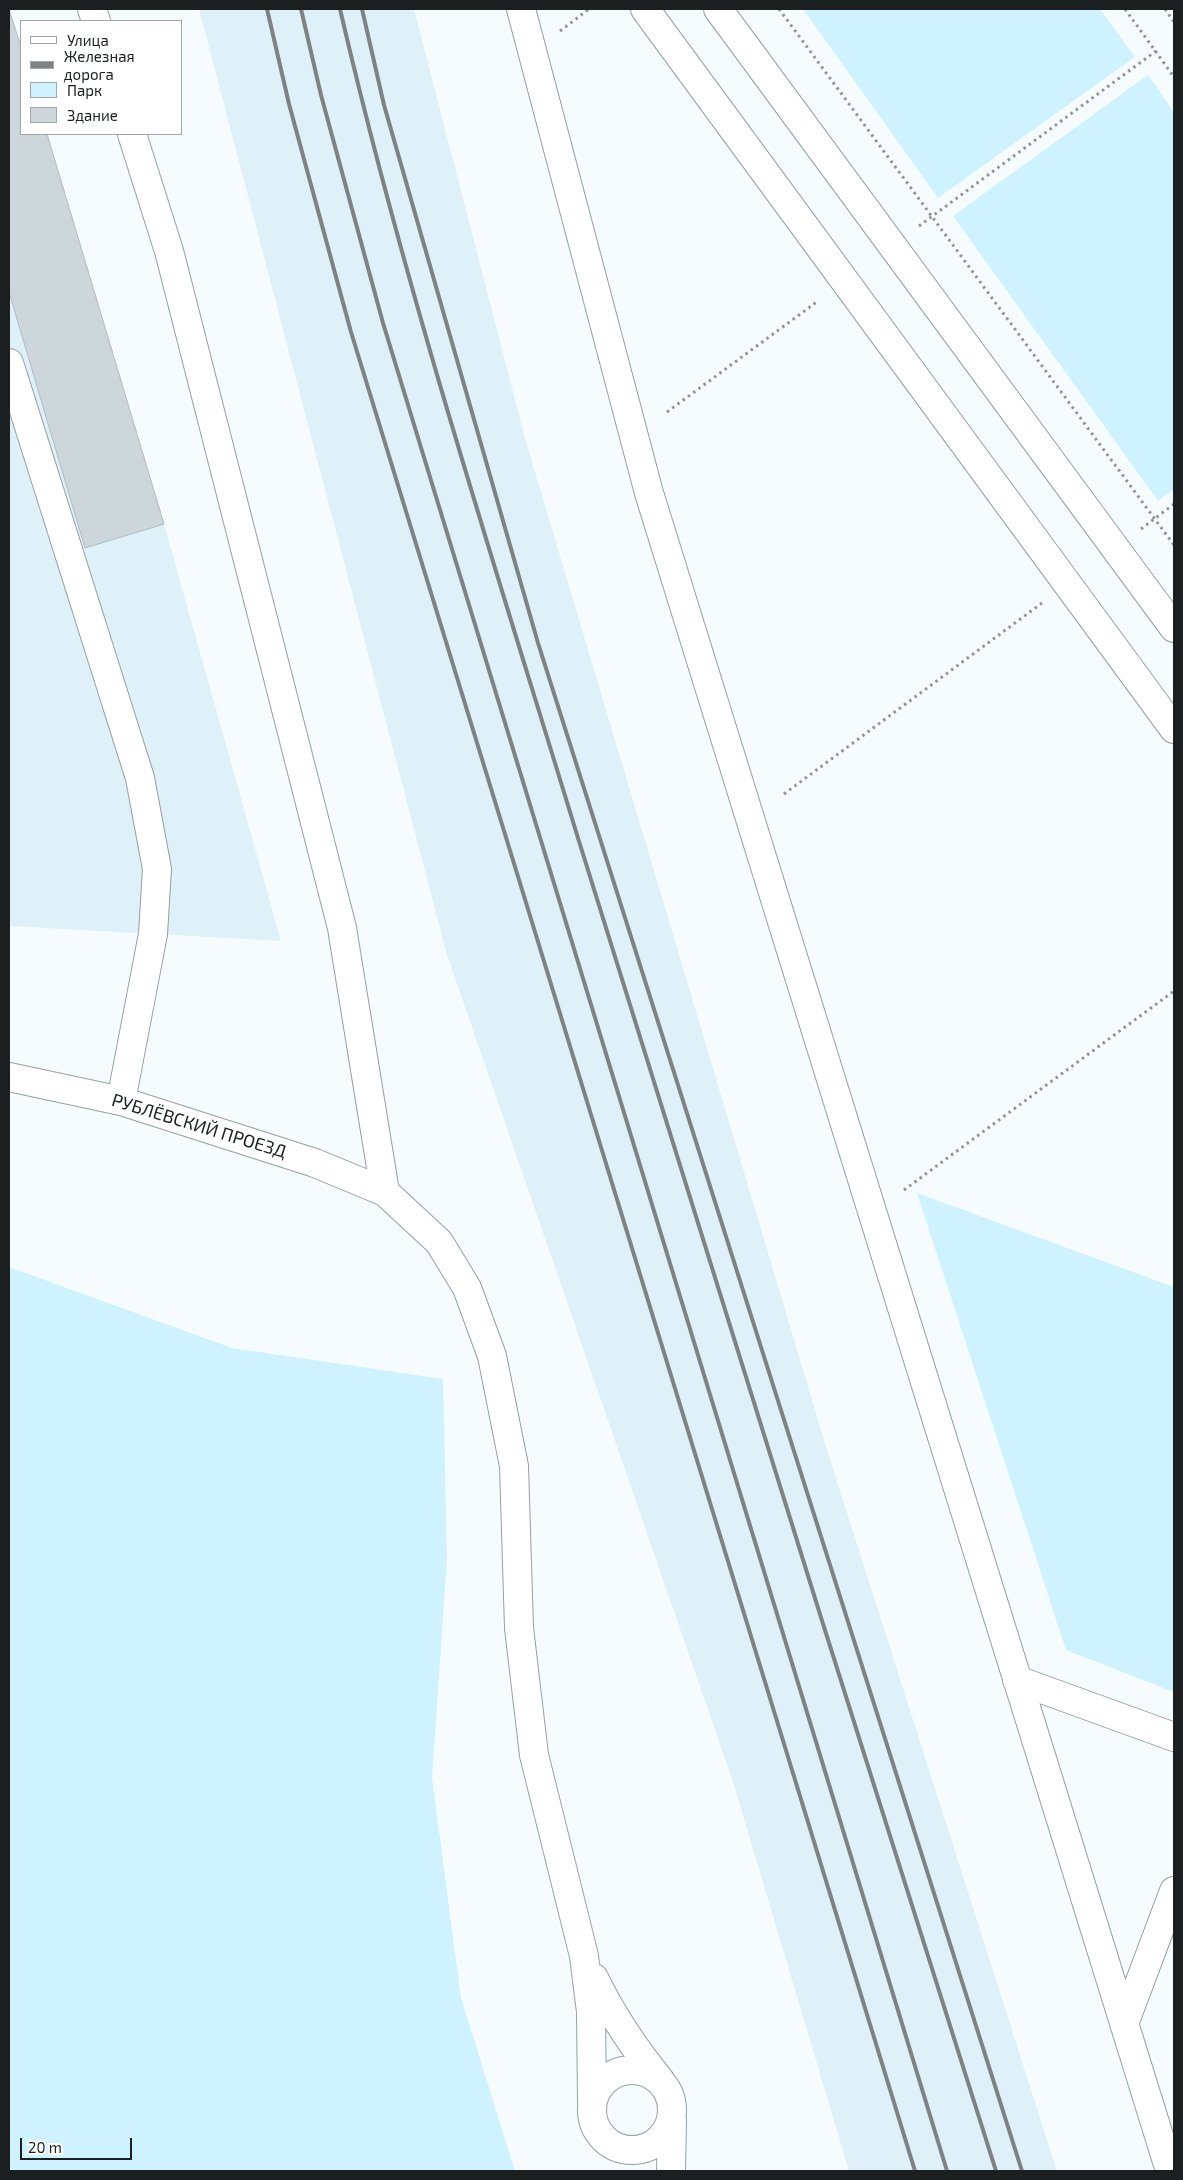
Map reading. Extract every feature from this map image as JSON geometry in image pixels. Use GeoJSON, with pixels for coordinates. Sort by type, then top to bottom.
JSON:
{"type":"FeatureCollection","features":[{"type":"Feature","properties":{"kind":"street"},"geometry":{"type":"LineString","coordinates":[[521,9],[649,493],[1170,2171]]}},
{"type":"Feature","properties":{"kind":"street"},"geometry":{"type":"LineString","coordinates":[[645,9],[1174,729]]}},
{"type":"Feature","properties":{"kind":"street"},"geometry":{"type":"LineString","coordinates":[[718,9],[1174,628]]}},
{"type":"Feature","properties":{"kind":"street"},"geometry":{"type":"LineString","coordinates":[[132,135],[169,252],[342,928],[385,1192],[439,1242],[466,1288],[492,1356],[514,1466],[519,1628],[534,1755],[584,1956],[591,2012],[591,2115],[596,2129],[627,2171]]}},
{"type":"Feature","properties":{"kind":"street"},"geometry":{"type":"LineString","coordinates":[[9,363],[140,778],[158,869],[153,934],[121,1101]]}},
{"type":"Feature","properties":{"kind":"street","name":"РУБЛЁВСКИЙ ПРОЕЗД"},"geometry":{"type":"LineString","coordinates":[[9,1076],[121,1101],[306,1160],[385,1192]]}},
{"type":"Feature","properties":{"kind":"street"},"geometry":{"type":"LineString","coordinates":[[1017,1680],[1174,1737]]}},
{"type":"Feature","properties":{"kind":"street"},"geometry":{"type":"LineString","coordinates":[[1124,2024],[1174,1891]]}},
{"type":"Feature","properties":{"kind":"street"},"geometry":{"type":"LineString","coordinates":[[584,1956],[608,2007],[633,2046],[668,2092],[673,2106],[671,2171]]}},
{"type":"Feature","properties":{"kind":"street"},"geometry":{"type":"LineString","coordinates":[[592,2102],[598,2088],[608,2078],[620,2071],[634,2070],[648,2073],[660,2081]]}},
{"type":"Feature","properties":{"kind":"street"},"geometry":{"type":"LineString","coordinates":[[604,2140],[616,2148],[630,2151],[644,2149],[656,2143],[666,2133],[672,2120]]}},
{"type":"Feature","properties":{"kind":"path"},"geometry":{"type":"LineString","coordinates":[[553,36],[590,9]]}},
{"type":"Feature","properties":{"kind":"path"},"geometry":{"type":"LineString","coordinates":[[779,9],[1174,545]]}},
{"type":"Feature","properties":{"kind":"path"},"geometry":{"type":"LineString","coordinates":[[1126,9],[1174,77]]}},
{"type":"Feature","properties":{"kind":"path"},"geometry":{"type":"LineString","coordinates":[[1165,9],[1174,22]]}},
{"type":"Feature","properties":{"kind":"path"},"geometry":{"type":"LineString","coordinates":[[893,246],[1156,51]]}},
{"type":"Feature","properties":{"kind":"path"},"geometry":{"type":"LineString","coordinates":[[667,412],[845,281]]}},
{"type":"Feature","properties":{"kind":"path"},"geometry":{"type":"LineString","coordinates":[[1115,548],[1174,504]]}},
{"type":"Feature","properties":{"kind":"path"},"geometry":{"type":"LineString","coordinates":[[784,794],[1068,584]]}},
{"type":"Feature","properties":{"kind":"path"},"geometry":{"type":"LineString","coordinates":[[904,1190],[1174,991]]}},
{"type":"Feature","properties":{"kind":"shaded area"},"geometry":{"type":"Polygon","coordinates":[[[9,9],[20,44],[20,135],[47,135],[164,524],[281,941],[9,926],[9,9]]]}},
{"type":"Feature","properties":{"kind":"shaded area"},"geometry":{"type":"Polygon","coordinates":[[[199,9],[414,9],[526,442],[827,1450],[1057,2171],[849,2171],[733,1782],[447,955],[199,9]]]}},
{"type":"Feature","properties":{"kind":"green space"},"geometry":{"type":"Polygon","coordinates":[[[803,9],[1100,9],[1135,57],[938,198],[803,9]]]}},
{"type":"Feature","properties":{"kind":"green space"},"geometry":{"type":"Polygon","coordinates":[[[1148,75],[1174,112],[1174,489],[1158,501],[953,216],[1148,75]]]}},
{"type":"Feature","properties":{"kind":"green space"},"geometry":{"type":"Polygon","coordinates":[[[917,1193],[1174,1287],[1174,1692],[1066,1650],[917,1193]]]}},
{"type":"Feature","properties":{"kind":"green space"},"geometry":{"type":"Polygon","coordinates":[[[9,1267],[232,1348],[443,1379],[447,1559],[432,1778],[461,1998],[515,2171],[9,2171],[9,1267]]]}},
{"type":"Feature","properties":{"kind":"building"},"geometry":{"type":"Polygon","coordinates":[[[9,9],[20,44],[20,135],[47,135],[164,524],[85,548],[9,292],[9,9]]]}},
{"type":"Feature","properties":{"kind":"railway"},"geometry":{"type":"LineString","coordinates":[[267,9],[289,104],[351,332],[915,2171]]}},
{"type":"Feature","properties":{"kind":"railway"},"geometry":{"type":"LineString","coordinates":[[301,9],[321,95],[383,323],[947,2171]]}},
{"type":"Feature","properties":{"kind":"railway"},"geometry":{"type":"LineString","coordinates":[[340,9],[365,114],[393,218],[483,529],[681,1172],[996,2171]]}},
{"type":"Feature","properties":{"kind":"railway"},"geometry":{"type":"LineString","coordinates":[[362,9],[384,105],[538,643],[1022,2171]]}}]}
